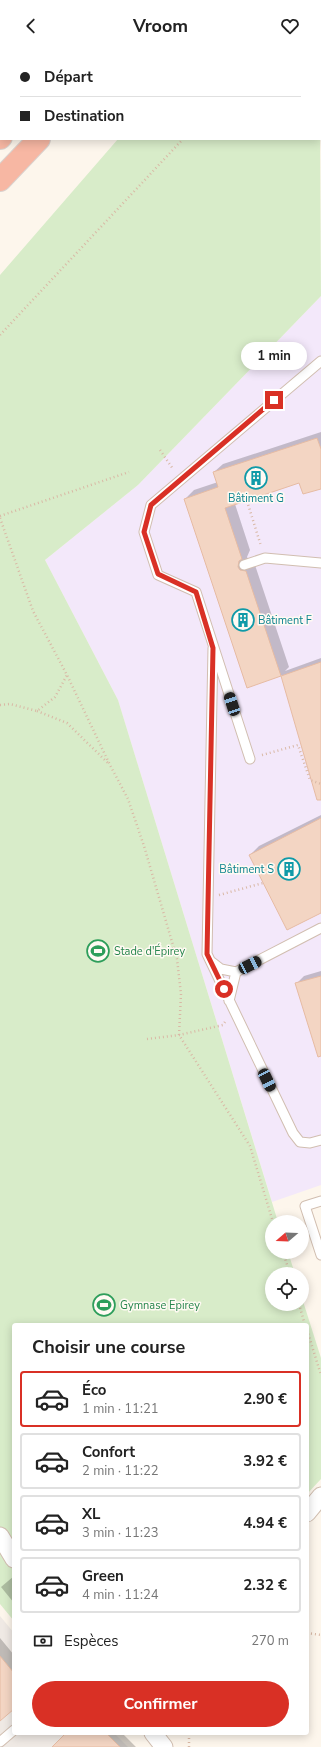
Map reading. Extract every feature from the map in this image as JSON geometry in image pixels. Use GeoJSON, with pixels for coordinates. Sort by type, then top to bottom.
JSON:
{"type":"FeatureCollection","features":[{"type":"Feature","properties":{"kind":"highway"},"geometry":{"type":"LineString","coordinates":[[0,180],[38,140]]}},
{"type":"Feature","properties":{"kind":"street"},"geometry":{"type":"LineString","coordinates":[[309,1511],[321,1496]]}},
{"type":"Feature","properties":{"kind":"street"},"geometry":{"type":"LineString","coordinates":[[0,1536],[12,1556]]}},
{"type":"Feature","properties":{"kind":"street"},"geometry":{"type":"LineString","coordinates":[[155,1735],[164,1747]]}},
{"type":"Feature","properties":{"kind":"lane"},"geometry":{"type":"LineString","coordinates":[[250,759],[196,592],[158,574],[144,532],[151,505],[321,361]]}},
{"type":"Feature","properties":{"kind":"lane"},"geometry":{"type":"LineString","coordinates":[[244,565],[265,558],[321,563]]}},
{"type":"Feature","properties":{"kind":"lane"},"geometry":{"type":"LineString","coordinates":[[213,648],[207,954],[293,1133],[300,1142],[310,1143],[321,1140]]}},
{"type":"Feature","properties":{"kind":"lane"},"geometry":{"type":"LineString","coordinates":[[210,961],[221,969],[236,972],[321,928]]}},
{"type":"Feature","properties":{"kind":"lane"},"geometry":{"type":"LineString","coordinates":[[230,1001],[236,972]]}},
{"type":"Feature","properties":{"kind":"lane"},"geometry":{"type":"LineString","coordinates":[[321,1200],[305,1206],[321,1255]]}},
{"type":"Feature","properties":{"kind":"lane"},"geometry":{"type":"LineString","coordinates":[[0,1742],[12,1732]]}},
{"type":"Feature","properties":{"kind":"path"},"geometry":{"type":"LineString","coordinates":[[0,335],[182,140]]}},
{"type":"Feature","properties":{"kind":"path"},"geometry":{"type":"LineString","coordinates":[[160,450],[180,479]]}},
{"type":"Feature","properties":{"kind":"path"},"geometry":{"type":"LineString","coordinates":[[129,472],[0,517],[33,611],[67,675],[128,799],[144,846],[177,959],[180,994],[179,1035],[250,1146],[271,1215]]}},
{"type":"Feature","properties":{"kind":"path"},"geometry":{"type":"LineString","coordinates":[[246,501],[265,558]]}},
{"type":"Feature","properties":{"kind":"path"},"geometry":{"type":"LineString","coordinates":[[37,711],[55,697],[67,675]]}},
{"type":"Feature","properties":{"kind":"path"},"geometry":{"type":"LineString","coordinates":[[0,705],[10,704],[37,711],[67,723],[110,765]]}},
{"type":"Feature","properties":{"kind":"path"},"geometry":{"type":"LineString","coordinates":[[250,759],[298,745],[310,780],[321,784]]}},
{"type":"Feature","properties":{"kind":"path"},"geometry":{"type":"LineString","coordinates":[[207,898],[264,883]]}},
{"type":"Feature","properties":{"kind":"path"},"geometry":{"type":"LineString","coordinates":[[147,1039],[179,1035],[223,1026],[228,1017],[230,1001]]}},
{"type":"Feature","properties":{"kind":"path"},"geometry":{"type":"LineString","coordinates":[[301,1311],[304,1323]]}},
{"type":"Feature","properties":{"kind":"path"},"geometry":{"type":"LineString","coordinates":[[309,1336],[321,1375]]}},
{"type":"Feature","properties":{"kind":"path"},"geometry":{"type":"LineString","coordinates":[[309,1633],[321,1635]]}},
{"type":"Feature","properties":{"kind":"path"},"geometry":{"type":"LineString","coordinates":[[189,1735],[189,1747]]}},
{"type":"Feature","properties":{"kind":"shaded area"},"geometry":{"type":"Polygon","coordinates":[[[321,296],[321,1185],[272,1202],[118,700],[45,560],[138,485],[321,296]]]}},
{"type":"Feature","properties":{"kind":"shaded area"},"geometry":{"type":"Polygon","coordinates":[[[0,1616],[12,1631],[12,1735],[116,1735],[128,1747],[0,1747],[0,1616]]]}},
{"type":"Feature","properties":{"kind":"green space","name":"Stade d'Épirey"},"geometry":{"type":"Polygon","coordinates":[[[117,140],[320,140],[321,296],[138,485],[45,560],[118,700],[276,1215],[265,1215],[265,1259],[290,1259],[293,1267],[265,1267],[265,1311],[306,1311],[321,1358],[321,1479],[309,1492],[309,1323],[12,1323],[12,1619],[0,1604],[0,275],[117,140]]]}},
{"type":"Feature","properties":{"kind":"building","name":"Bâtiment F"},"geometry":{"type":"Polygon","coordinates":[[[317,438],[321,449],[321,489],[303,494],[299,483],[225,508],[242,559],[239,561],[238,567],[240,570],[246,571],[281,676],[247,688],[184,499],[218,487],[213,472],[317,438]]]}},
{"type":"Feature","properties":{"kind":"building"},"geometry":{"type":"Polygon","coordinates":[[[321,662],[321,800],[317,800],[281,676],[321,662]]]}},
{"type":"Feature","properties":{"kind":"building","name":"Bâtiment S"},"geometry":{"type":"Polygon","coordinates":[[[321,818],[321,913],[287,930],[249,855],[321,818]]]}},
{"type":"Feature","properties":{"kind":"building"},"geometry":{"type":"Polygon","coordinates":[[[321,976],[321,1056],[318,1057],[295,983],[321,976]]]}},
{"type":"Feature","properties":{"kind":"building"},"geometry":{"type":"Polygon","coordinates":[[[0,1656],[12,1671],[12,1711],[0,1721],[0,1656]]]}},
{"type":"Feature","properties":{"kind":"building"},"geometry":{"type":"Polygon","coordinates":[[[64,1735],[108,1735],[120,1747],[52,1747],[64,1735]]]}},
{"type":"Feature","properties":{"kind":"place","name":"Bâtiment G"},"geometry":{"type":"Point","coordinates":[256,478]}},
{"type":"Feature","properties":{"kind":"place","name":"Bâtiment F"},"geometry":{"type":"Point","coordinates":[243,620]}},
{"type":"Feature","properties":{"kind":"place","name":"Bâtiment S"},"geometry":{"type":"Point","coordinates":[289,869]}},
{"type":"Feature","properties":{"kind":"place","name":"Stade d'Épirey"},"geometry":{"type":"Point","coordinates":[98,951]}},
{"type":"Feature","properties":{"kind":"place","name":"Gymnase Epirey"},"geometry":{"type":"Point","coordinates":[104,1305]}},
{"type":"Feature","properties":{"kind":"route"},"geometry":{"type":"LineString","coordinates":[[224,989],[207,954],[213,648],[196,592],[158,574],[144,532],[151,505],[274,400]]}}]}
